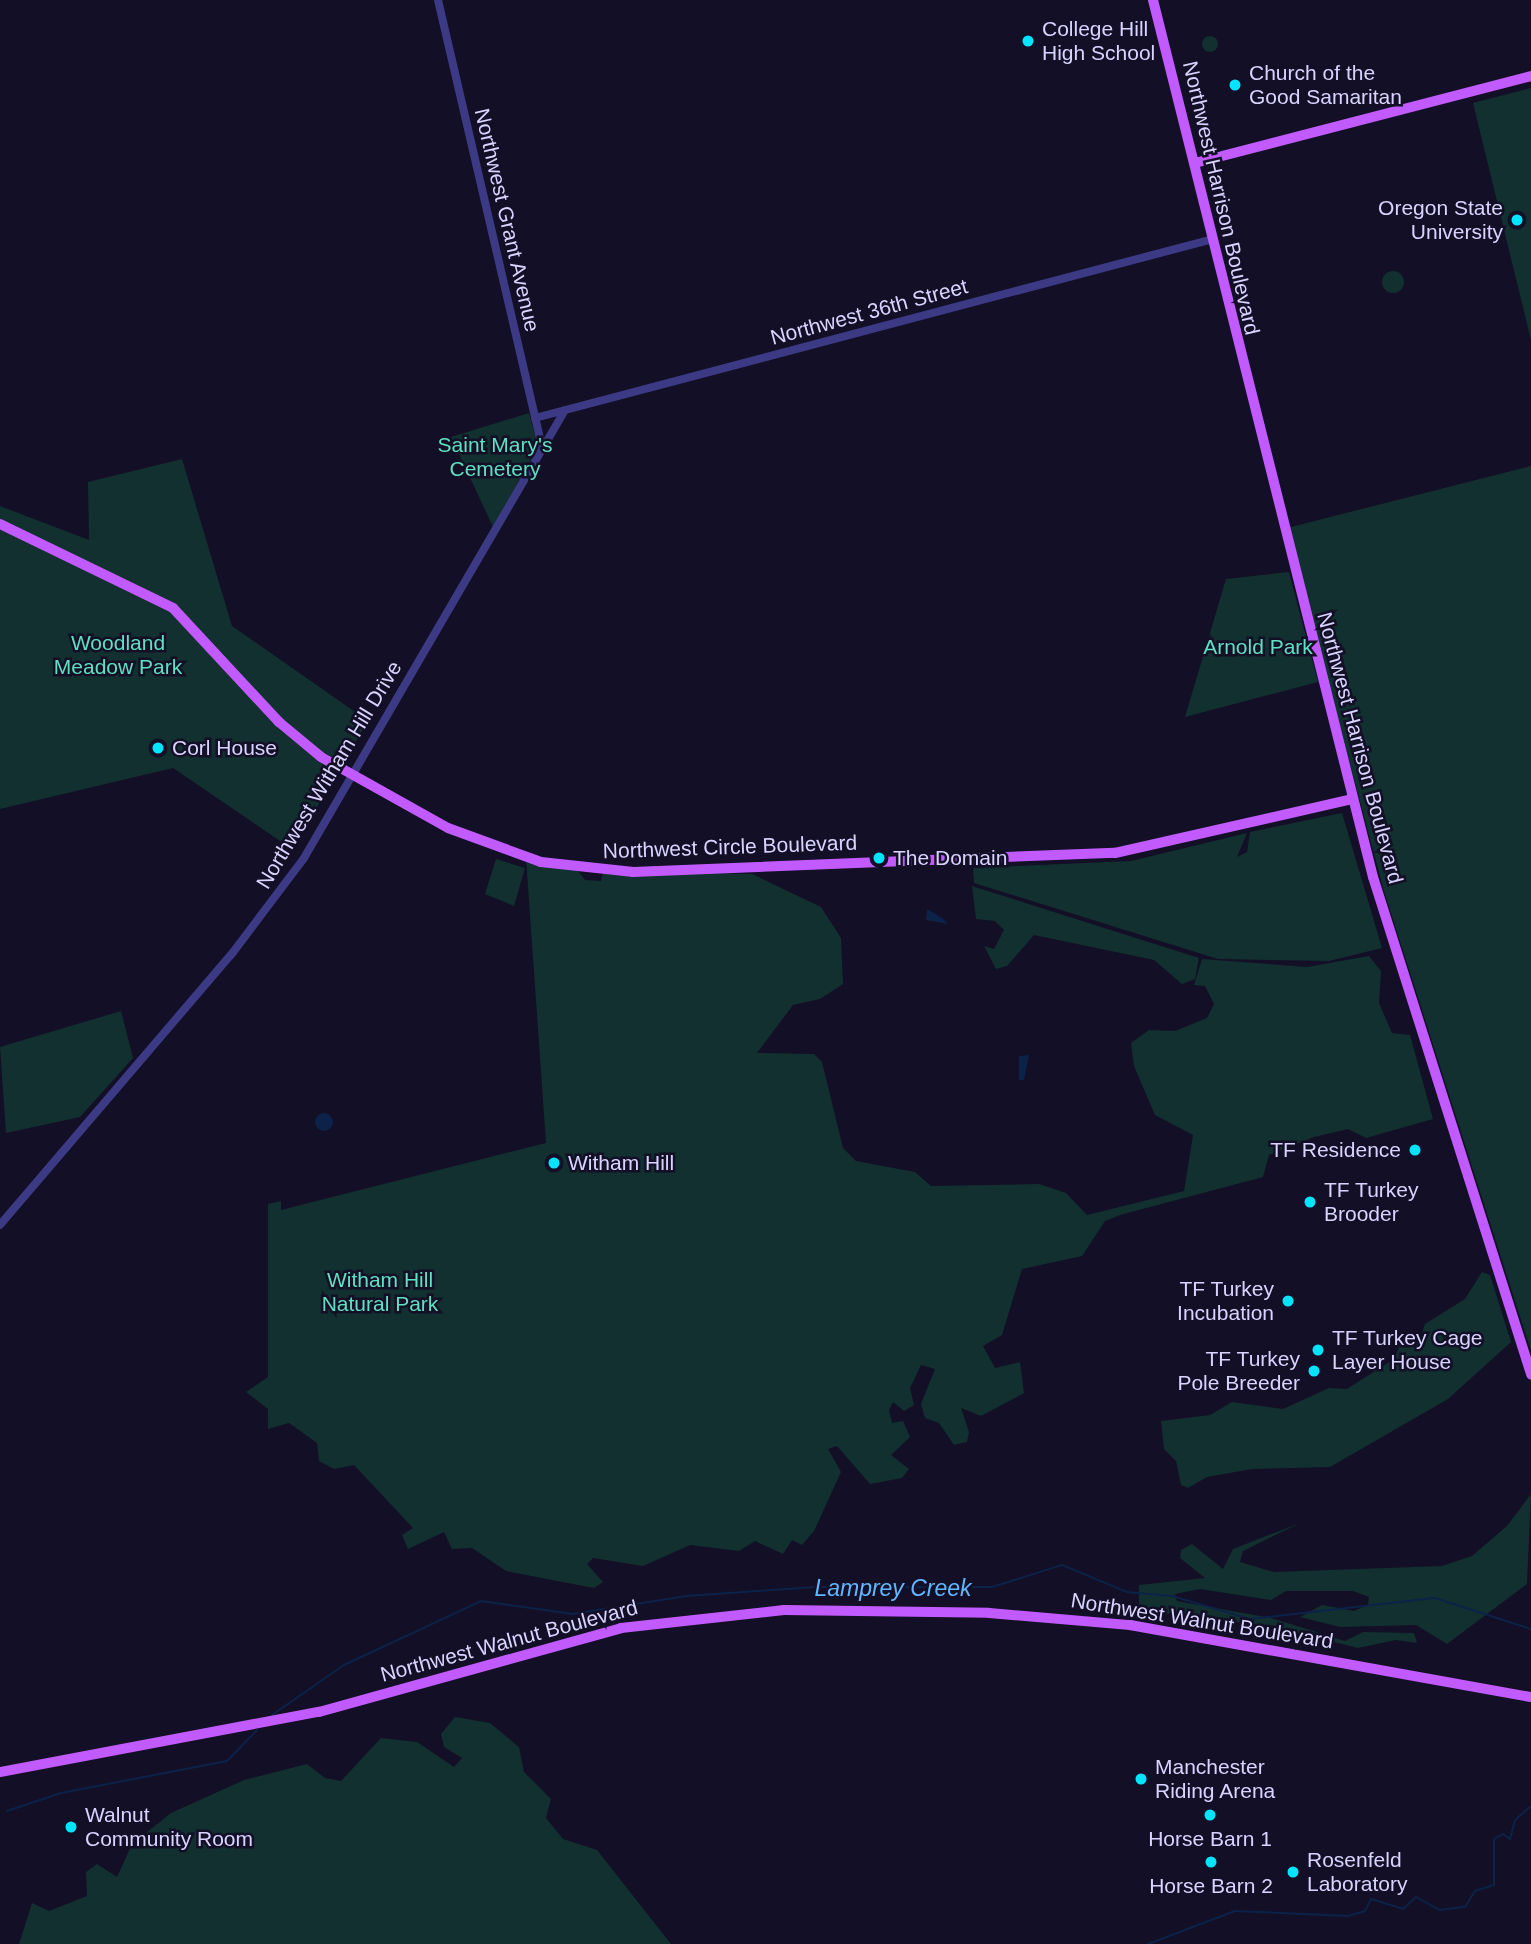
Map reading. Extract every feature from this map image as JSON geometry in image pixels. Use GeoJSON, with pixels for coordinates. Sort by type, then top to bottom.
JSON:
{"type":"FeatureCollection","features":[{"type":"Feature","properties":{"kind":"main road","name":"Northwest Harrison Boulevard"},"geometry":{"type":"LineString","coordinates":[[1153,0],[1353,799],[1405,984],[1531,1374]]}},
{"type":"Feature","properties":{"kind":"main road"},"geometry":{"type":"LineString","coordinates":[[1195,163],[1531,76]]}},
{"type":"Feature","properties":{"kind":"main road","name":"Northwest Circle Boulevard"},"geometry":{"type":"LineString","coordinates":[[0,524],[173,608],[286,729],[354,775],[480,842],[541,862],[612,872],[1131,851],[1353,799]]}},
{"type":"Feature","properties":{"kind":"main road","name":"Northwest Walnut Boulevard"},"geometry":{"type":"LineString","coordinates":[[0,1772],[319,1712],[621,1628],[784,1610],[989,1613],[1130,1625],[1531,1697]]}},
{"type":"Feature","properties":{"kind":"street","name":"Northwest Grant Avenue"},"geometry":{"type":"LineString","coordinates":[[438,0],[542,448]]}},
{"type":"Feature","properties":{"kind":"street","name":"Northwest 36th Street"},"geometry":{"type":"LineString","coordinates":[[535,418],[1213,239]]}},
{"type":"Feature","properties":{"kind":"street","name":"Northwest Witham Hill Drive"},"geometry":{"type":"LineString","coordinates":[[0,1225],[251,931],[354,775],[565,410]]}},
{"type":"Feature","properties":{"kind":"green space"},"geometry":{"type":"Polygon","coordinates":[[[1207,36],[1213,36],[1218,44],[1216,50],[1207,52],[1202,47],[1202,41],[1207,36]]]}},
{"type":"Feature","properties":{"kind":"green space"},"geometry":{"type":"Polygon","coordinates":[[[1531,88],[1531,340],[1473,103],[1531,88]]]}},
{"type":"Feature","properties":{"kind":"green space"},"geometry":{"type":"Polygon","coordinates":[[[1393,271],[1401,274],[1404,282],[1401,290],[1393,293],[1385,290],[1382,282],[1385,274],[1393,271]]]}},
{"type":"Feature","properties":{"kind":"green space","name":"Saint Mary's Cemetery"},"geometry":{"type":"Polygon","coordinates":[[[529,413],[538,446],[493,527],[451,437],[529,413]]]}},
{"type":"Feature","properties":{"kind":"green space","name":"Woodland Meadow Park"},"geometry":{"type":"Polygon","coordinates":[[[182,459],[232,626],[368,721],[292,849],[173,768],[0,809],[0,506],[89,540],[88,482],[182,459]]]}},
{"type":"Feature","properties":{"kind":"green space"},"geometry":{"type":"Polygon","coordinates":[[[1531,466],[1531,1351],[1384,891],[1287,528],[1531,466]]]}},
{"type":"Feature","properties":{"kind":"green space","name":"Arnold Park"},"geometry":{"type":"Polygon","coordinates":[[[1289,572],[1318,682],[1185,717],[1226,579],[1289,572]]]}},
{"type":"Feature","properties":{"kind":"green space"},"geometry":{"type":"Polygon","coordinates":[[[1342,813],[1382,948],[1329,961],[1218,959],[974,883],[973,868],[1131,861],[1247,833],[1237,857],[1247,852],[1250,832],[1342,813]]]}},
{"type":"Feature","properties":{"kind":"green space","name":"Witham Hill Natural Park"},"geometry":{"type":"Polygon","coordinates":[[[526,858],[576,868],[585,880],[601,881],[603,871],[752,874],[821,907],[841,938],[843,984],[820,999],[793,1005],[757,1053],[814,1054],[822,1062],[843,1148],[856,1161],[915,1172],[931,1186],[1039,1184],[1066,1193],[1087,1215],[1184,1191],[1193,1135],[1155,1115],[1134,1066],[1131,1043],[1149,1030],[1175,1031],[1207,1018],[1214,1004],[1205,986],[1194,985],[1202,959],[1307,967],[1369,956],[1381,971],[1379,1003],[1392,1033],[1410,1035],[1433,1119],[1366,1138],[1348,1129],[1314,1137],[1269,1155],[1263,1177],[1120,1215],[1105,1221],[1082,1256],[1022,1269],[1002,1335],[983,1346],[995,1368],[1020,1362],[1024,1393],[981,1416],[961,1408],[969,1432],[967,1442],[954,1445],[939,1423],[925,1418],[921,1404],[935,1369],[921,1365],[910,1388],[914,1405],[904,1411],[893,1402],[889,1410],[892,1423],[903,1421],[910,1437],[891,1455],[909,1469],[902,1478],[870,1484],[837,1446],[828,1449],[841,1472],[814,1531],[802,1545],[792,1540],[783,1554],[755,1541],[739,1551],[690,1545],[643,1566],[593,1558],[587,1564],[603,1582],[594,1588],[506,1571],[472,1548],[452,1549],[444,1532],[408,1549],[402,1535],[413,1528],[354,1465],[334,1469],[319,1461],[317,1443],[289,1423],[268,1429],[268,1409],[246,1392],[268,1377],[268,1204],[281,1201],[281,1210],[546,1143],[526,858]]]}},
{"type":"Feature","properties":{"kind":"green space"},"geometry":{"type":"Polygon","coordinates":[[[496,859],[525,868],[514,906],[485,894],[496,859]]]}},
{"type":"Feature","properties":{"kind":"green space"},"geometry":{"type":"Polygon","coordinates":[[[972,886],[1199,958],[1195,979],[1182,984],[1154,960],[1034,935],[1007,966],[996,969],[984,946],[994,949],[1004,930],[995,921],[976,919],[972,886]]]}},
{"type":"Feature","properties":{"kind":"green space"},"geometry":{"type":"Polygon","coordinates":[[[121,1011],[133,1058],[80,1117],[6,1133],[0,1047],[121,1011]]]}},
{"type":"Feature","properties":{"kind":"green space"},"geometry":{"type":"Polygon","coordinates":[[[1482,1272],[1490,1275],[1511,1342],[1448,1399],[1330,1467],[1252,1469],[1207,1477],[1188,1488],[1181,1485],[1176,1461],[1164,1449],[1161,1421],[1210,1415],[1232,1402],[1283,1409],[1329,1388],[1347,1389],[1394,1359],[1402,1340],[1420,1338],[1425,1324],[1465,1299],[1482,1272]]]}},
{"type":"Feature","properties":{"kind":"green space"},"geometry":{"type":"Polygon","coordinates":[[[1531,1494],[1527,1584],[1447,1644],[1416,1625],[1340,1627],[1300,1617],[1322,1605],[1354,1611],[1368,1605],[1369,1597],[1353,1591],[1286,1591],[1271,1600],[1200,1589],[1175,1594],[1177,1601],[1271,1618],[1345,1641],[1363,1632],[1414,1633],[1417,1643],[1396,1640],[1358,1648],[1271,1626],[1139,1610],[1139,1585],[1205,1578],[1180,1558],[1181,1550],[1192,1544],[1223,1569],[1233,1549],[1300,1523],[1243,1551],[1240,1562],[1274,1572],[1442,1566],[1472,1556],[1507,1526],[1531,1494]]]}},
{"type":"Feature","properties":{"kind":"green space"},"geometry":{"type":"Polygon","coordinates":[[[455,1717],[490,1723],[519,1747],[524,1772],[551,1799],[546,1818],[563,1839],[597,1850],[671,1944],[19,1944],[32,1903],[49,1911],[87,1896],[86,1872],[97,1864],[117,1877],[132,1844],[171,1813],[244,1780],[307,1764],[325,1778],[341,1781],[381,1738],[417,1742],[454,1767],[462,1758],[444,1747],[441,1734],[455,1717]]]}},
{"type":"Feature","properties":{"kind":"water"},"geometry":{"type":"Polygon","coordinates":[[[927,909],[942,918],[948,924],[926,920],[927,909]]]}},
{"type":"Feature","properties":{"kind":"water"},"geometry":{"type":"Polygon","coordinates":[[[1029,1055],[1024,1080],[1019,1080],[1019,1056],[1029,1055]]]}},
{"type":"Feature","properties":{"kind":"water"},"geometry":{"type":"Polygon","coordinates":[[[324,1113],[330,1116],[333,1122],[330,1128],[324,1131],[318,1128],[315,1122],[318,1116],[324,1113]]]}},
{"type":"Feature","properties":{"kind":"waterway","name":"Lamprey Creek"},"geometry":{"type":"LineString","coordinates":[[272,1715],[344,1665],[481,1601],[572,1614],[687,1596],[815,1587],[992,1587],[1062,1565],[1127,1592],[1172,1596],[1250,1619],[1435,1598],[1531,1629]]}},
{"type":"Feature","properties":{"kind":"waterway","name":"Lamprey Creek"},"geometry":{"type":"LineString","coordinates":[[7,1811],[61,1793],[227,1761],[257,1730]]}},
{"type":"Feature","properties":{"kind":"waterway"},"geometry":{"type":"LineString","coordinates":[[1148,1944],[1235,1911],[1348,1916],[1365,1911],[1371,1899],[1403,1909],[1416,1897],[1439,1910],[1465,1907],[1475,1891],[1494,1885],[1494,1839],[1503,1834],[1510,1839],[1515,1820],[1531,1806]]}},
{"type":"Feature","properties":{"kind":"place","name":"College Hill High School"},"geometry":{"type":"Point","coordinates":[1028,41]}},
{"type":"Feature","properties":{"kind":"place","name":"Church of the Good Samaritan"},"geometry":{"type":"Point","coordinates":[1235,85]}},
{"type":"Feature","properties":{"kind":"place","name":"Oregon State University"},"geometry":{"type":"Point","coordinates":[1517,220]}},
{"type":"Feature","properties":{"kind":"place","name":"Corl House"},"geometry":{"type":"Point","coordinates":[158,748]}},
{"type":"Feature","properties":{"kind":"place","name":"The Domain"},"geometry":{"type":"Point","coordinates":[879,858]}},
{"type":"Feature","properties":{"kind":"place","name":"TF Residence"},"geometry":{"type":"Point","coordinates":[1415,1150]}},
{"type":"Feature","properties":{"kind":"place","name":"Witham Hill"},"geometry":{"type":"Point","coordinates":[554,1163]}},
{"type":"Feature","properties":{"kind":"place","name":"TF Turkey Brooder"},"geometry":{"type":"Point","coordinates":[1310,1202]}},
{"type":"Feature","properties":{"kind":"place","name":"TF Turkey Incubation"},"geometry":{"type":"Point","coordinates":[1288,1301]}},
{"type":"Feature","properties":{"kind":"place","name":"TF Turkey Cage Layer House"},"geometry":{"type":"Point","coordinates":[1318,1350]}},
{"type":"Feature","properties":{"kind":"place","name":"TF Turkey Pole Breeder"},"geometry":{"type":"Point","coordinates":[1314,1371]}},
{"type":"Feature","properties":{"kind":"place","name":"Manchester Riding Arena"},"geometry":{"type":"Point","coordinates":[1141,1779]}},
{"type":"Feature","properties":{"kind":"place","name":"Horse Barn 1"},"geometry":{"type":"Point","coordinates":[1210,1815]}},
{"type":"Feature","properties":{"kind":"place","name":"Walnut Community Room"},"geometry":{"type":"Point","coordinates":[71,1827]}},
{"type":"Feature","properties":{"kind":"place","name":"Horse Barn 2"},"geometry":{"type":"Point","coordinates":[1211,1862]}},
{"type":"Feature","properties":{"kind":"place","name":"Rosenfeld Laboratory"},"geometry":{"type":"Point","coordinates":[1293,1872]}}]}
